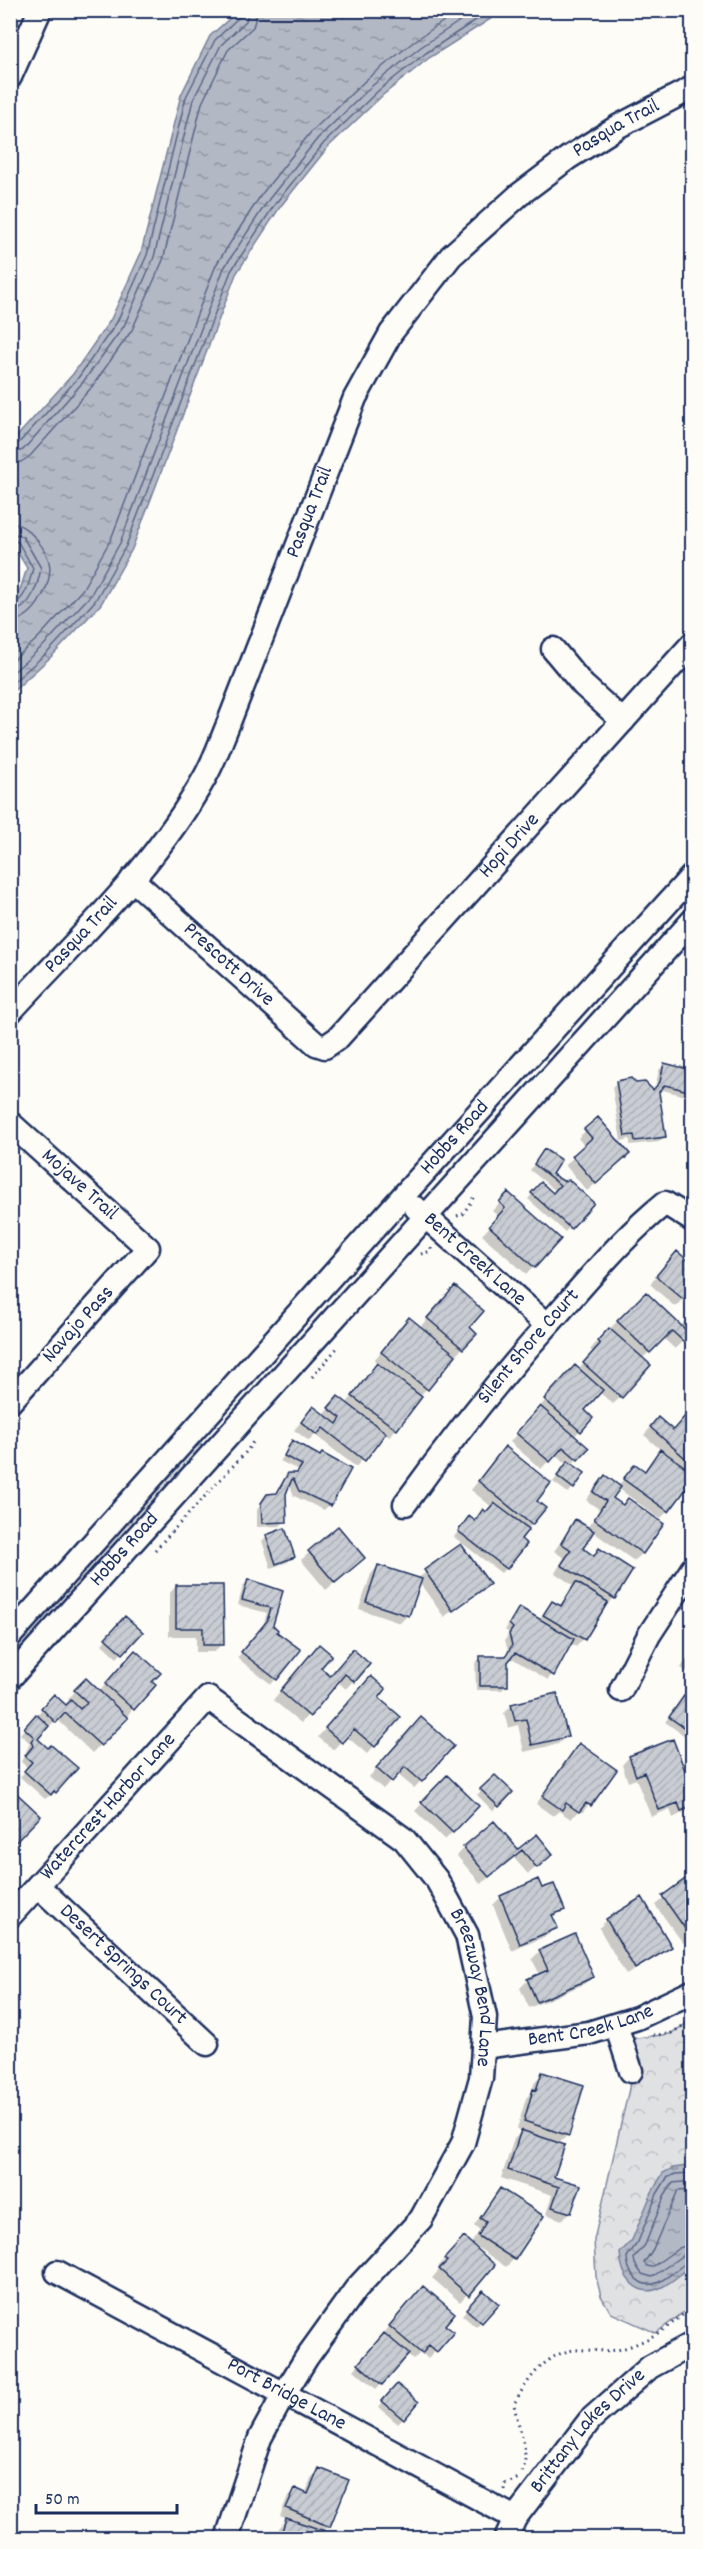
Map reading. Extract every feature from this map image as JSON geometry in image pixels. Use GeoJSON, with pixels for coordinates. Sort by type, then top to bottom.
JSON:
{"type":"FeatureCollection","features":[{"type":"Feature","properties":{"kind":"street"},"geometry":{"type":"LineString","coordinates":[[10,77],[40,10]]}},
{"type":"Feature","properties":{"kind":"street","name":"Pasqua Trail"},"geometry":{"type":"LineString","coordinates":[[10,1012],[132,879],[176,823],[205,777],[228,727],[355,398],[391,333],[452,256],[519,195],[568,158],[693,88]]}},
{"type":"Feature","properties":{"kind":"street","name":"Hopi Drive"},"geometry":{"type":"LineString","coordinates":[[325,1047],[338,1038],[693,644]]}},
{"type":"Feature","properties":{"kind":"street"},"geometry":{"type":"LineString","coordinates":[[553,649],[584,685],[623,721]]}},
{"type":"Feature","properties":{"kind":"street","name":"Hobbs Road"},"geometry":{"type":"LineString","coordinates":[[10,1636],[403,1196],[693,876]]}},
{"type":"Feature","properties":{"kind":"street","name":"Prescott Drive"},"geometry":{"type":"LineString","coordinates":[[132,879],[316,1044],[325,1047]]}},
{"type":"Feature","properties":{"kind":"street","name":"Hobbs Road"},"geometry":{"type":"LineString","coordinates":[[10,1678],[243,1423],[425,1217],[693,921]]}},
{"type":"Feature","properties":{"kind":"street","name":"Mojave Trail"},"geometry":{"type":"LineString","coordinates":[[10,1123],[148,1248]]}},
{"type":"Feature","properties":{"kind":"street","name":"Bent Creek Lane"},"geometry":{"type":"LineString","coordinates":[[403,1196],[546,1325]]}},
{"type":"Feature","properties":{"kind":"street","name":"Silent Shore Court"},"geometry":{"type":"LineString","coordinates":[[405,1504],[455,1434],[546,1325],[634,1229],[665,1203],[693,1220]]}},
{"type":"Feature","properties":{"kind":"street","name":"Navajo Pass"},"geometry":{"type":"LineString","coordinates":[[10,1402],[148,1248]]}},
{"type":"Feature","properties":{"kind":"street"},"geometry":{"type":"LineString","coordinates":[[220,1403],[243,1423]]}},
{"type":"Feature","properties":{"kind":"street"},"geometry":{"type":"LineString","coordinates":[[621,1690],[649,1635],[693,1569]]}},
{"type":"Feature","properties":{"kind":"street","name":"Watercrest Harbor Lane"},"geometry":{"type":"LineString","coordinates":[[10,1916],[208,1698]]}},
{"type":"Feature","properties":{"kind":"street","name":"Breezway Bend Lane"},"geometry":{"type":"LineString","coordinates":[[208,1698],[404,1839],[437,1880],[467,1935],[485,2017],[481,2078],[463,2144],[421,2219],[356,2289],[307,2357],[284,2394],[260,2438],[227,2538]]}},
{"type":"Feature","properties":{"kind":"street","name":"Desert Springs Court"},"geometry":{"type":"LineString","coordinates":[[38,1886],[207,2044]]}},
{"type":"Feature","properties":{"kind":"street","name":"Bent Creek Lane"},"geometry":{"type":"LineString","coordinates":[[483,2047],[589,2033],[637,2018],[693,1992]]}},
{"type":"Feature","properties":{"kind":"street"},"geometry":{"type":"LineString","coordinates":[[616,2025],[631,2071]]}},
{"type":"Feature","properties":{"kind":"street","name":"Port Bridge Lane"},"geometry":{"type":"LineString","coordinates":[[57,2272],[284,2394],[507,2522]]}},
{"type":"Feature","properties":{"kind":"street","name":"Brittany Lakes Drive"},"geometry":{"type":"LineString","coordinates":[[507,2522],[591,2420],[650,2367],[693,2344]]}},
{"type":"Feature","properties":{"kind":"path"},"geometry":{"type":"LineString","coordinates":[[507,2522],[505,2484],[520,2478],[526,2464],[514,2404],[524,2385],[536,2370],[556,2355],[573,2350],[618,2350],[639,2343],[682,2316],[693,2306]]}},
{"type":"Feature","properties":{"kind":"green space"},"geometry":{"type":"Polygon","coordinates":[[[201,1444],[202,1449],[11,1665],[11,1649],[185,1455],[201,1444]]]}},
{"type":"Feature","properties":{"kind":"green space"},"geometry":{"type":"Polygon","coordinates":[[[692,2020],[692,2306],[656,2333],[611,2313],[601,2296],[596,2277],[594,2240],[629,2089],[631,2071],[620,2040],[670,2034],[692,2020]]]}},
{"type":"Feature","properties":{"kind":"water"},"geometry":{"type":"Polygon","coordinates":[[[238,11],[503,11],[429,58],[383,95],[328,147],[280,207],[236,274],[132,549],[101,604],[53,655],[11,693],[11,602],[20,590],[27,568],[11,541],[11,443],[73,374],[111,319],[141,253],[181,95],[210,36],[238,11]]]}},
{"type":"Feature","properties":{"kind":"water"},"geometry":{"type":"Polygon","coordinates":[[[687,2166],[692,2168],[692,2266],[662,2287],[653,2290],[638,2288],[632,2284],[623,2270],[620,2253],[632,2240],[652,2192],[663,2173],[673,2168],[687,2166]]]}},
{"type":"Feature","properties":{"kind":"building"},"geometry":{"type":"Polygon","coordinates":[[[664,1063],[692,1070],[692,1092],[665,1085],[659,1092],[666,1137],[635,1141],[634,1135],[625,1136],[616,1081],[631,1078],[636,1083],[645,1082],[653,1090],[660,1082],[664,1063]]]}},
{"type":"Feature","properties":{"kind":"building"},"geometry":{"type":"Polygon","coordinates":[[[598,1117],[630,1154],[596,1184],[572,1156],[592,1138],[584,1129],[598,1117]]]}},
{"type":"Feature","properties":{"kind":"building"},"geometry":{"type":"Polygon","coordinates":[[[544,1149],[561,1160],[552,1174],[563,1181],[569,1180],[594,1203],[571,1229],[531,1193],[541,1182],[553,1193],[560,1185],[534,1164],[544,1149]]]}},
{"type":"Feature","properties":{"kind":"building"},"geometry":{"type":"Polygon","coordinates":[[[508,1192],[561,1239],[535,1268],[489,1226],[505,1208],[499,1202],[508,1192]]]}},
{"type":"Feature","properties":{"kind":"building"},"geometry":{"type":"Polygon","coordinates":[[[677,1251],[692,1264],[692,1291],[684,1300],[656,1276],[677,1251]]]}},
{"type":"Feature","properties":{"kind":"building"},"geometry":{"type":"Polygon","coordinates":[[[455,1286],[484,1311],[470,1327],[477,1334],[463,1349],[427,1318],[455,1286]]]}},
{"type":"Feature","properties":{"kind":"building"},"geometry":{"type":"Polygon","coordinates":[[[646,1292],[691,1335],[684,1342],[672,1331],[650,1353],[617,1321],[646,1292]]]}},
{"type":"Feature","properties":{"kind":"building"},"geometry":{"type":"Polygon","coordinates":[[[409,1317],[456,1355],[428,1390],[381,1352],[409,1317]]]}},
{"type":"Feature","properties":{"kind":"building"},"geometry":{"type":"Polygon","coordinates":[[[609,1328],[651,1365],[622,1398],[583,1363],[600,1344],[597,1341],[609,1328]]]}},
{"type":"Feature","properties":{"kind":"building"},"geometry":{"type":"Polygon","coordinates":[[[377,1363],[422,1397],[397,1430],[352,1396],[377,1363]]]}},
{"type":"Feature","properties":{"kind":"building"},"geometry":{"type":"Polygon","coordinates":[[[575,1365],[603,1390],[585,1410],[593,1418],[581,1432],[544,1399],[575,1365]]]}},
{"type":"Feature","properties":{"kind":"building"},"geometry":{"type":"Polygon","coordinates":[[[338,1396],[386,1433],[365,1461],[323,1428],[317,1435],[301,1422],[313,1406],[337,1424],[341,1418],[328,1408],[338,1396]]]}},
{"type":"Feature","properties":{"kind":"building"},"geometry":{"type":"Polygon","coordinates":[[[540,1406],[589,1448],[578,1460],[563,1447],[550,1462],[516,1433],[540,1406]]]}},
{"type":"Feature","properties":{"kind":"building"},"geometry":{"type":"Polygon","coordinates":[[[692,1408],[692,1464],[650,1427],[658,1417],[673,1430],[692,1408]]]}},
{"type":"Feature","properties":{"kind":"building"},"geometry":{"type":"Polygon","coordinates":[[[292,1440],[320,1456],[322,1453],[351,1469],[331,1506],[299,1491],[292,1479],[286,1494],[287,1522],[262,1523],[261,1503],[267,1494],[277,1493],[288,1473],[297,1473],[302,1465],[284,1456],[292,1440]]]}},
{"type":"Feature","properties":{"kind":"building"},"geometry":{"type":"Polygon","coordinates":[[[505,1446],[551,1483],[537,1501],[546,1508],[532,1525],[478,1481],[505,1446]]]}},
{"type":"Feature","properties":{"kind":"building"},"geometry":{"type":"Polygon","coordinates":[[[660,1449],[692,1472],[692,1481],[669,1512],[623,1479],[635,1464],[645,1471],[660,1449]]]}},
{"type":"Feature","properties":{"kind":"building"},"geometry":{"type":"Polygon","coordinates":[[[568,1461],[585,1473],[574,1489],[557,1476],[568,1461]]]}},
{"type":"Feature","properties":{"kind":"building"},"geometry":{"type":"Polygon","coordinates":[[[605,1475],[621,1487],[613,1498],[623,1505],[628,1498],[664,1524],[643,1554],[594,1519],[606,1501],[593,1492],[605,1475]]]}},
{"type":"Feature","properties":{"kind":"building"},"geometry":{"type":"Polygon","coordinates":[[[494,1503],[529,1529],[521,1539],[527,1544],[507,1569],[458,1531],[469,1516],[475,1521],[483,1509],[486,1512],[494,1503]]]}},
{"type":"Feature","properties":{"kind":"building"},"geometry":{"type":"Polygon","coordinates":[[[575,1519],[594,1531],[583,1548],[594,1556],[599,1548],[633,1570],[615,1599],[561,1565],[571,1550],[561,1543],[575,1519]]]}},
{"type":"Feature","properties":{"kind":"building"},"geometry":{"type":"Polygon","coordinates":[[[338,1526],[365,1558],[335,1583],[308,1551],[338,1526]]]}},
{"type":"Feature","properties":{"kind":"building"},"geometry":{"type":"Polygon","coordinates":[[[285,1528],[295,1557],[276,1564],[266,1535],[285,1528]]]}},
{"type":"Feature","properties":{"kind":"building"},"geometry":{"type":"Polygon","coordinates":[[[461,1544],[490,1584],[453,1611],[424,1570],[461,1544]]]}},
{"type":"Feature","properties":{"kind":"building"},"geometry":{"type":"Polygon","coordinates":[[[378,1565],[422,1579],[409,1616],[366,1602],[378,1565]]]}},
{"type":"Feature","properties":{"kind":"building"},"geometry":{"type":"Polygon","coordinates":[[[248,1579],[283,1591],[273,1625],[278,1630],[277,1632],[301,1650],[277,1680],[241,1652],[267,1621],[271,1608],[242,1600],[248,1579]]]}},
{"type":"Feature","properties":{"kind":"building"},"geometry":{"type":"Polygon","coordinates":[[[576,1582],[608,1602],[585,1640],[543,1615],[552,1601],[561,1606],[576,1582]]]}},
{"type":"Feature","properties":{"kind":"building"},"geometry":{"type":"Polygon","coordinates":[[[176,1585],[223,1585],[224,1645],[203,1645],[203,1628],[176,1628],[176,1585]]]}},
{"type":"Feature","properties":{"kind":"building"},"geometry":{"type":"Polygon","coordinates":[[[519,1607],[574,1639],[554,1676],[515,1653],[508,1662],[508,1686],[480,1686],[480,1656],[506,1656],[512,1645],[509,1634],[513,1628],[509,1624],[519,1607]]]}},
{"type":"Feature","properties":{"kind":"building"},"geometry":{"type":"Polygon","coordinates":[[[125,1616],[143,1632],[123,1654],[105,1638],[125,1616]]]}},
{"type":"Feature","properties":{"kind":"building"},"geometry":{"type":"Polygon","coordinates":[[[319,1644],[332,1655],[321,1668],[330,1676],[353,1649],[370,1664],[355,1682],[345,1674],[310,1717],[280,1691],[319,1644]]]}},
{"type":"Feature","properties":{"kind":"building"},"geometry":{"type":"Polygon","coordinates":[[[135,1650],[161,1673],[152,1682],[156,1685],[134,1710],[105,1684],[135,1650]]]}},
{"type":"Feature","properties":{"kind":"building"},"geometry":{"type":"Polygon","coordinates":[[[371,1676],[386,1689],[379,1698],[401,1717],[375,1747],[354,1729],[342,1743],[325,1728],[371,1676]]]}},
{"type":"Feature","properties":{"kind":"building"},"geometry":{"type":"Polygon","coordinates":[[[86,1678],[128,1718],[101,1746],[65,1713],[56,1723],[41,1708],[54,1694],[66,1705],[71,1700],[80,1709],[87,1702],[74,1690],[86,1678]]]}},
{"type":"Feature","properties":{"kind":"building"},"geometry":{"type":"Polygon","coordinates":[[[692,1687],[692,1733],[669,1717],[692,1687]]]}},
{"type":"Feature","properties":{"kind":"building"},"geometry":{"type":"Polygon","coordinates":[[[557,1693],[568,1737],[532,1745],[526,1719],[515,1721],[511,1704],[557,1693]]]}},
{"type":"Feature","properties":{"kind":"building"},"geometry":{"type":"Polygon","coordinates":[[[36,1714],[49,1726],[38,1739],[48,1748],[51,1745],[78,1768],[56,1793],[54,1791],[51,1795],[24,1771],[32,1762],[25,1756],[33,1746],[31,1741],[34,1737],[24,1728],[36,1714]]]}},
{"type":"Feature","properties":{"kind":"building"},"geometry":{"type":"Polygon","coordinates":[[[421,1717],[454,1746],[422,1782],[405,1767],[392,1782],[376,1768],[421,1717]]]}},
{"type":"Feature","properties":{"kind":"building"},"geometry":{"type":"Polygon","coordinates":[[[673,1739],[692,1789],[692,1807],[681,1811],[678,1803],[659,1810],[644,1772],[636,1776],[629,1756],[673,1739]]]}},
{"type":"Feature","properties":{"kind":"building"},"geometry":{"type":"Polygon","coordinates":[[[579,1743],[617,1770],[591,1806],[586,1803],[579,1812],[566,1803],[562,1810],[542,1796],[579,1743]]]}},
{"type":"Feature","properties":{"kind":"building"},"geometry":{"type":"Polygon","coordinates":[[[447,1775],[479,1806],[453,1833],[421,1802],[447,1775]]]}},
{"type":"Feature","properties":{"kind":"building"},"geometry":{"type":"Polygon","coordinates":[[[495,1775],[513,1792],[499,1807],[480,1789],[495,1775]]]}},
{"type":"Feature","properties":{"kind":"building"},"geometry":{"type":"Polygon","coordinates":[[[10,1787],[41,1816],[14,1844],[10,1841],[10,1787]]]}},
{"type":"Feature","properties":{"kind":"building"},"geometry":{"type":"Polygon","coordinates":[[[494,1821],[518,1849],[537,1834],[553,1854],[537,1868],[522,1850],[489,1877],[463,1847],[494,1821]]]}},
{"type":"Feature","properties":{"kind":"building"},"geometry":{"type":"Polygon","coordinates":[[[692,1874],[692,1935],[691,1937],[662,1896],[692,1874]]]}},
{"type":"Feature","properties":{"kind":"building"},"geometry":{"type":"Polygon","coordinates":[[[538,1879],[542,1888],[554,1884],[565,1910],[552,1915],[558,1928],[520,1944],[500,1896],[538,1879]]]}},
{"type":"Feature","properties":{"kind":"building"},"geometry":{"type":"Polygon","coordinates":[[[642,1897],[672,1947],[635,1969],[606,1919],[642,1897]]]}},
{"type":"Feature","properties":{"kind":"building"},"geometry":{"type":"Polygon","coordinates":[[[575,1934],[594,1977],[537,2002],[527,1979],[548,1970],[539,1950],[575,1934]]]}},
{"type":"Feature","properties":{"kind":"building"},"geometry":{"type":"Polygon","coordinates":[[[542,2072],[584,2085],[569,2136],[524,2121],[533,2089],[536,2090],[542,2072]]]}},
{"type":"Feature","properties":{"kind":"building"},"geometry":{"type":"Polygon","coordinates":[[[521,2130],[565,2145],[554,2177],[581,2185],[571,2213],[552,2207],[559,2187],[508,2170],[521,2130]]]}},
{"type":"Feature","properties":{"kind":"building"},"geometry":{"type":"Polygon","coordinates":[[[500,2188],[544,2216],[515,2260],[478,2236],[486,2222],[480,2218],[500,2188]]]}},
{"type":"Feature","properties":{"kind":"building"},"geometry":{"type":"Polygon","coordinates":[[[464,2237],[495,2265],[469,2296],[439,2269],[447,2261],[444,2259],[464,2237]]]}},
{"type":"Feature","properties":{"kind":"building"},"geometry":{"type":"Polygon","coordinates":[[[423,2286],[455,2313],[445,2325],[454,2332],[437,2352],[429,2345],[422,2354],[389,2326],[423,2286]]]}},
{"type":"Feature","properties":{"kind":"building"},"geometry":{"type":"Polygon","coordinates":[[[483,2290],[499,2304],[482,2323],[466,2309],[483,2290]]]}},
{"type":"Feature","properties":{"kind":"building"},"geometry":{"type":"Polygon","coordinates":[[[384,2333],[409,2354],[382,2385],[358,2364],[384,2333]]]}},
{"type":"Feature","properties":{"kind":"building"},"geometry":{"type":"Polygon","coordinates":[[[397,2384],[419,2402],[404,2420],[382,2401],[397,2384]]]}},
{"type":"Feature","properties":{"kind":"building"},"geometry":{"type":"Polygon","coordinates":[[[319,2468],[349,2480],[330,2527],[286,2508],[295,2488],[308,2494],[319,2468]]]}},
{"type":"Feature","properties":{"kind":"building"},"geometry":{"type":"Polygon","coordinates":[[[286,2518],[325,2531],[323,2538],[280,2538],[286,2518]]]}}]}
